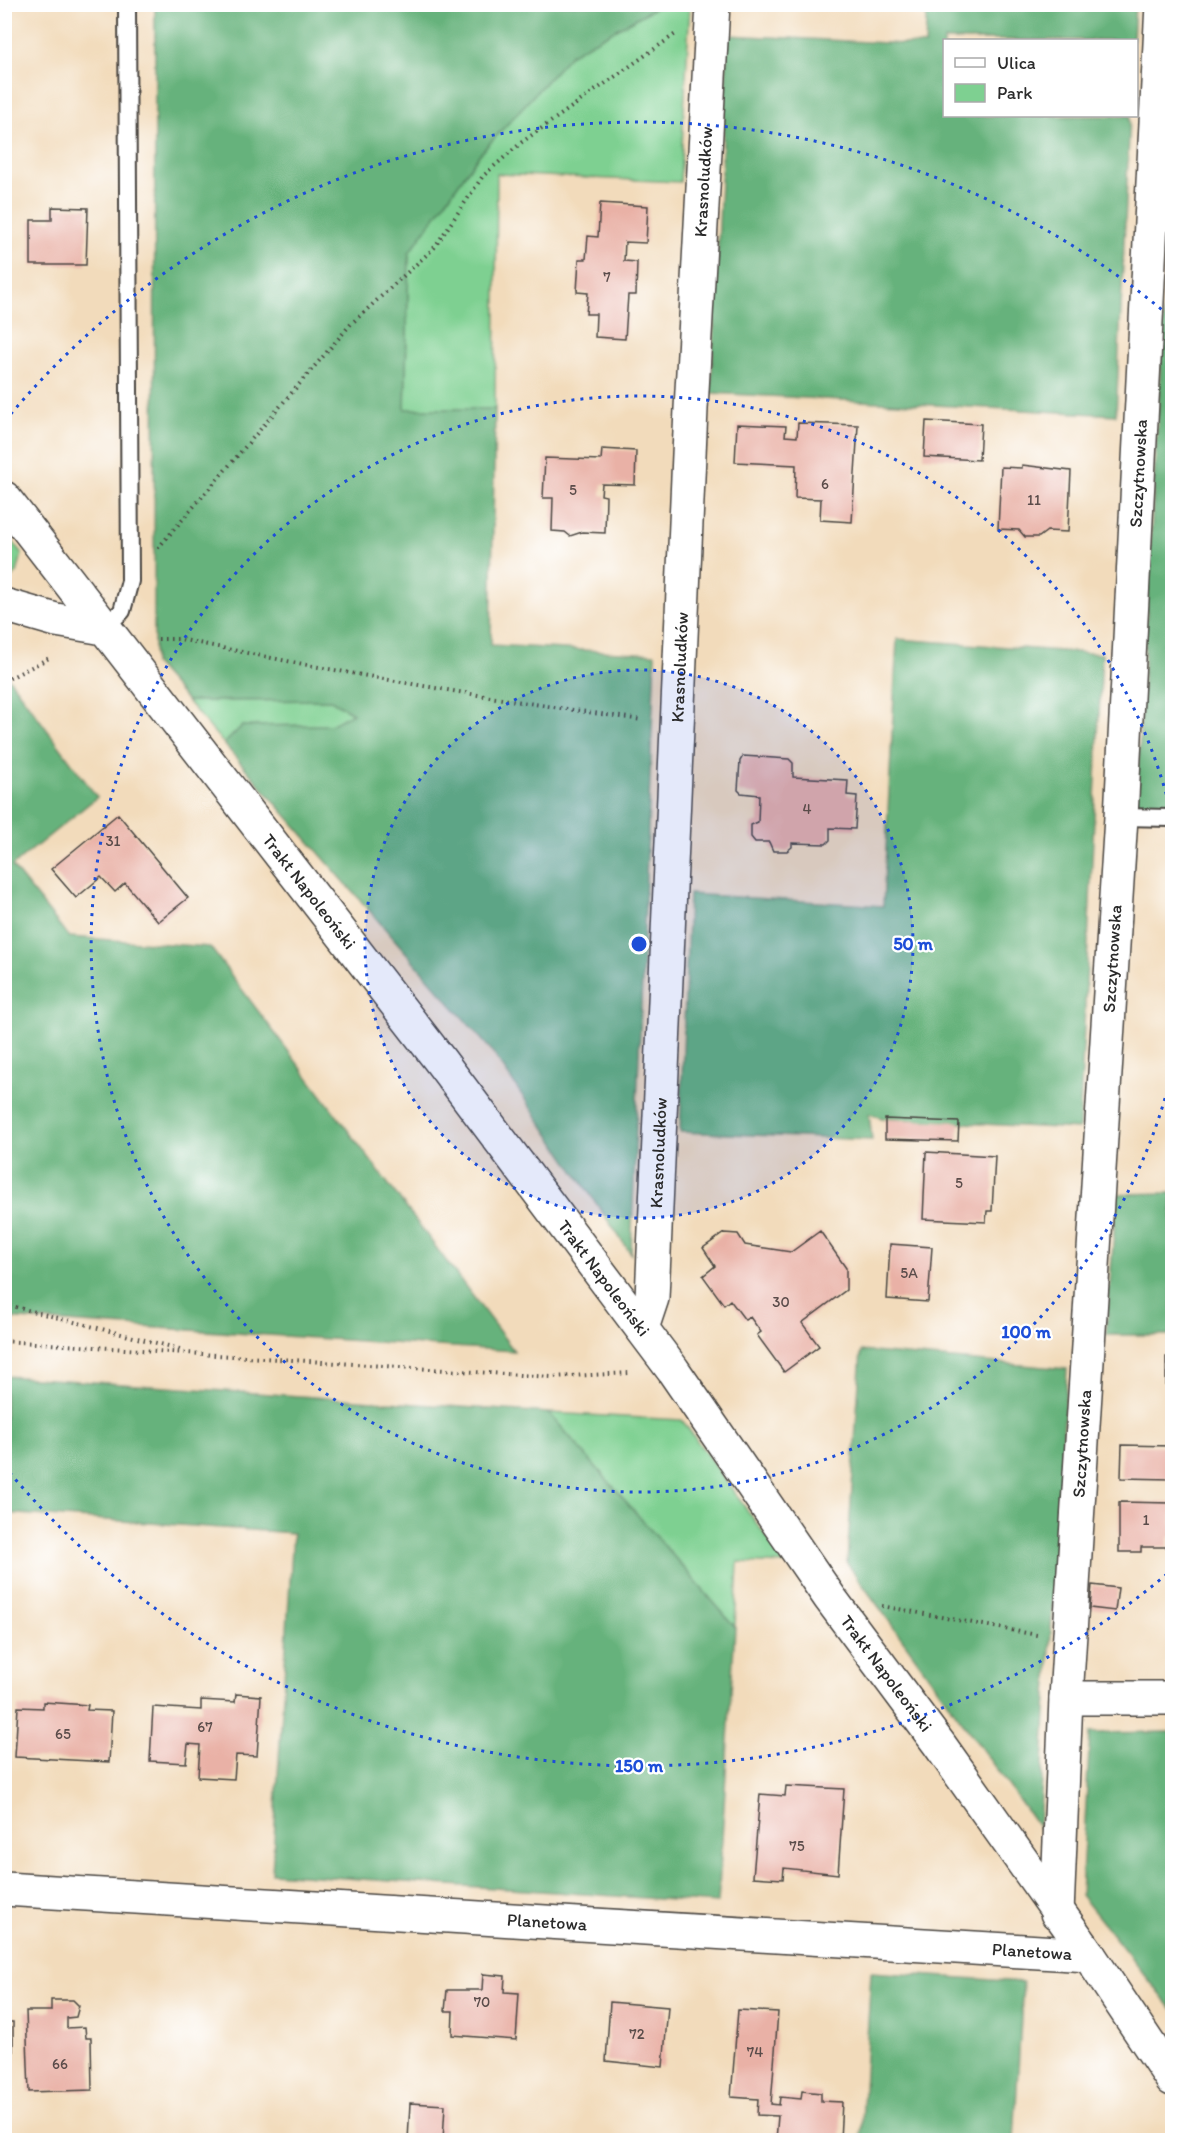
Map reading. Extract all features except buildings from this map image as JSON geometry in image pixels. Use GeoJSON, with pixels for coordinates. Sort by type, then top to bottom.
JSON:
{"type":"FeatureCollection","features":[{"type":"Feature","properties":{"kind":"street","name":"Krasnoludków"},"geometry":{"type":"LineString","coordinates":[[642,1328],[652,1298],[691,409],[713,4]]}},
{"type":"Feature","properties":{"kind":"street","name":"Szczytnowska"},"geometry":{"type":"LineString","coordinates":[[1057,1913],[1065,1698],[1121,817],[1162,4]]}},
{"type":"Feature","properties":{"kind":"street","name":"Trakt Napoleoński"},"geometry":{"type":"LineString","coordinates":[[4,498],[439,1059],[642,1328],[831,1598],[939,1744],[1089,1955],[1173,2079]]}},
{"type":"Feature","properties":{"kind":"street"},"geometry":{"type":"LineString","coordinates":[[4,605],[56,620],[104,628]]}},
{"type":"Feature","properties":{"kind":"street"},"geometry":{"type":"LineString","coordinates":[[1065,1698],[1173,1698]]}},
{"type":"Feature","properties":{"kind":"street","name":"Planetowa"},"geometry":{"type":"LineString","coordinates":[[4,1889],[1089,1955]]}},
{"type":"Feature","properties":{"kind":"lane"},"geometry":{"type":"LineString","coordinates":[[104,628],[122,610],[130,581],[127,4]]}},
{"type":"Feature","properties":{"kind":"lane"},"geometry":{"type":"LineString","coordinates":[[1121,817],[1173,818]]}},
{"type":"Feature","properties":{"kind":"path"},"geometry":{"type":"LineString","coordinates":[[130,581],[351,324],[434,248],[483,176],[522,142],[685,26]]}},
{"type":"Feature","properties":{"kind":"path"},"geometry":{"type":"LineString","coordinates":[[155,639],[180,639],[312,667],[478,696],[678,726]]}},
{"type":"Feature","properties":{"kind":"path"},"geometry":{"type":"LineString","coordinates":[[4,1304],[194,1353]]}},
{"type":"Feature","properties":{"kind":"path"},"geometry":{"type":"LineString","coordinates":[[4,1341],[551,1377],[673,1370]]}},
{"type":"Feature","properties":{"kind":"path"},"geometry":{"type":"LineString","coordinates":[[831,1598],[1070,1642]]}},
{"type":"Feature","properties":{"kind":"green space"},"geometry":{"type":"Polygon","coordinates":[[[155,5],[660,5],[571,54],[479,155],[409,253],[405,409],[495,409],[491,645],[655,654],[631,1254],[491,1050],[224,744],[242,726],[331,725],[353,713],[331,700],[187,701],[154,664],[155,5]]]}},
{"type":"Feature","properties":{"kind":"green space"},"geometry":{"type":"Polygon","coordinates":[[[660,5],[690,5],[680,182],[497,174],[495,409],[405,410],[409,253],[479,155],[571,54],[660,5]]]}},
{"type":"Feature","properties":{"kind":"green space"},"geometry":{"type":"Polygon","coordinates":[[[927,5],[1135,5],[1133,39],[943,39],[943,117],[1130,117],[1116,415],[711,393],[728,35],[925,45],[927,5]]]}},
{"type":"Feature","properties":{"kind":"green space"},"geometry":{"type":"Polygon","coordinates":[[[1172,157],[1172,808],[1136,808],[1172,157]]]}},
{"type":"Feature","properties":{"kind":"green space"},"geometry":{"type":"Polygon","coordinates":[[[5,531],[22,554],[17,573],[5,582],[5,531]]]}},
{"type":"Feature","properties":{"kind":"green space"},"geometry":{"type":"Polygon","coordinates":[[[897,639],[1102,654],[1079,1129],[885,1119],[869,1114],[872,1140],[680,1132],[689,894],[883,906],[897,639]]]}},
{"type":"Feature","properties":{"kind":"green space"},"geometry":{"type":"Polygon","coordinates":[[[5,673],[97,797],[12,866],[69,937],[210,947],[514,1351],[5,1318],[5,673]]]}},
{"type":"Feature","properties":{"kind":"green space"},"geometry":{"type":"Polygon","coordinates":[[[331,700],[354,714],[331,725],[242,726],[224,744],[187,701],[331,700]]]}},
{"type":"Feature","properties":{"kind":"green space"},"geometry":{"type":"Polygon","coordinates":[[[1172,1193],[1172,1335],[1106,1335],[1117,1194],[1172,1193]]]}},
{"type":"Feature","properties":{"kind":"green space"},"geometry":{"type":"Polygon","coordinates":[[[861,1351],[1067,1369],[1039,1828],[847,1563],[861,1351]]]}},
{"type":"Feature","properties":{"kind":"green space"},"geometry":{"type":"Polygon","coordinates":[[[5,1376],[549,1413],[735,1627],[718,1903],[272,1873],[293,1533],[5,1513],[5,1376]]]}},
{"type":"Feature","properties":{"kind":"green space"},"geometry":{"type":"Polygon","coordinates":[[[549,1413],[682,1420],[786,1564],[738,1562],[735,1627],[549,1413]]]}},
{"type":"Feature","properties":{"kind":"green space"},"geometry":{"type":"Polygon","coordinates":[[[1172,1732],[1172,2009],[1081,1895],[1090,1733],[1172,1732]]]}},
{"type":"Feature","properties":{"kind":"green space"},"geometry":{"type":"Polygon","coordinates":[[[871,1972],[1023,1982],[1014,2140],[861,2140],[871,1972]]]}}]}
